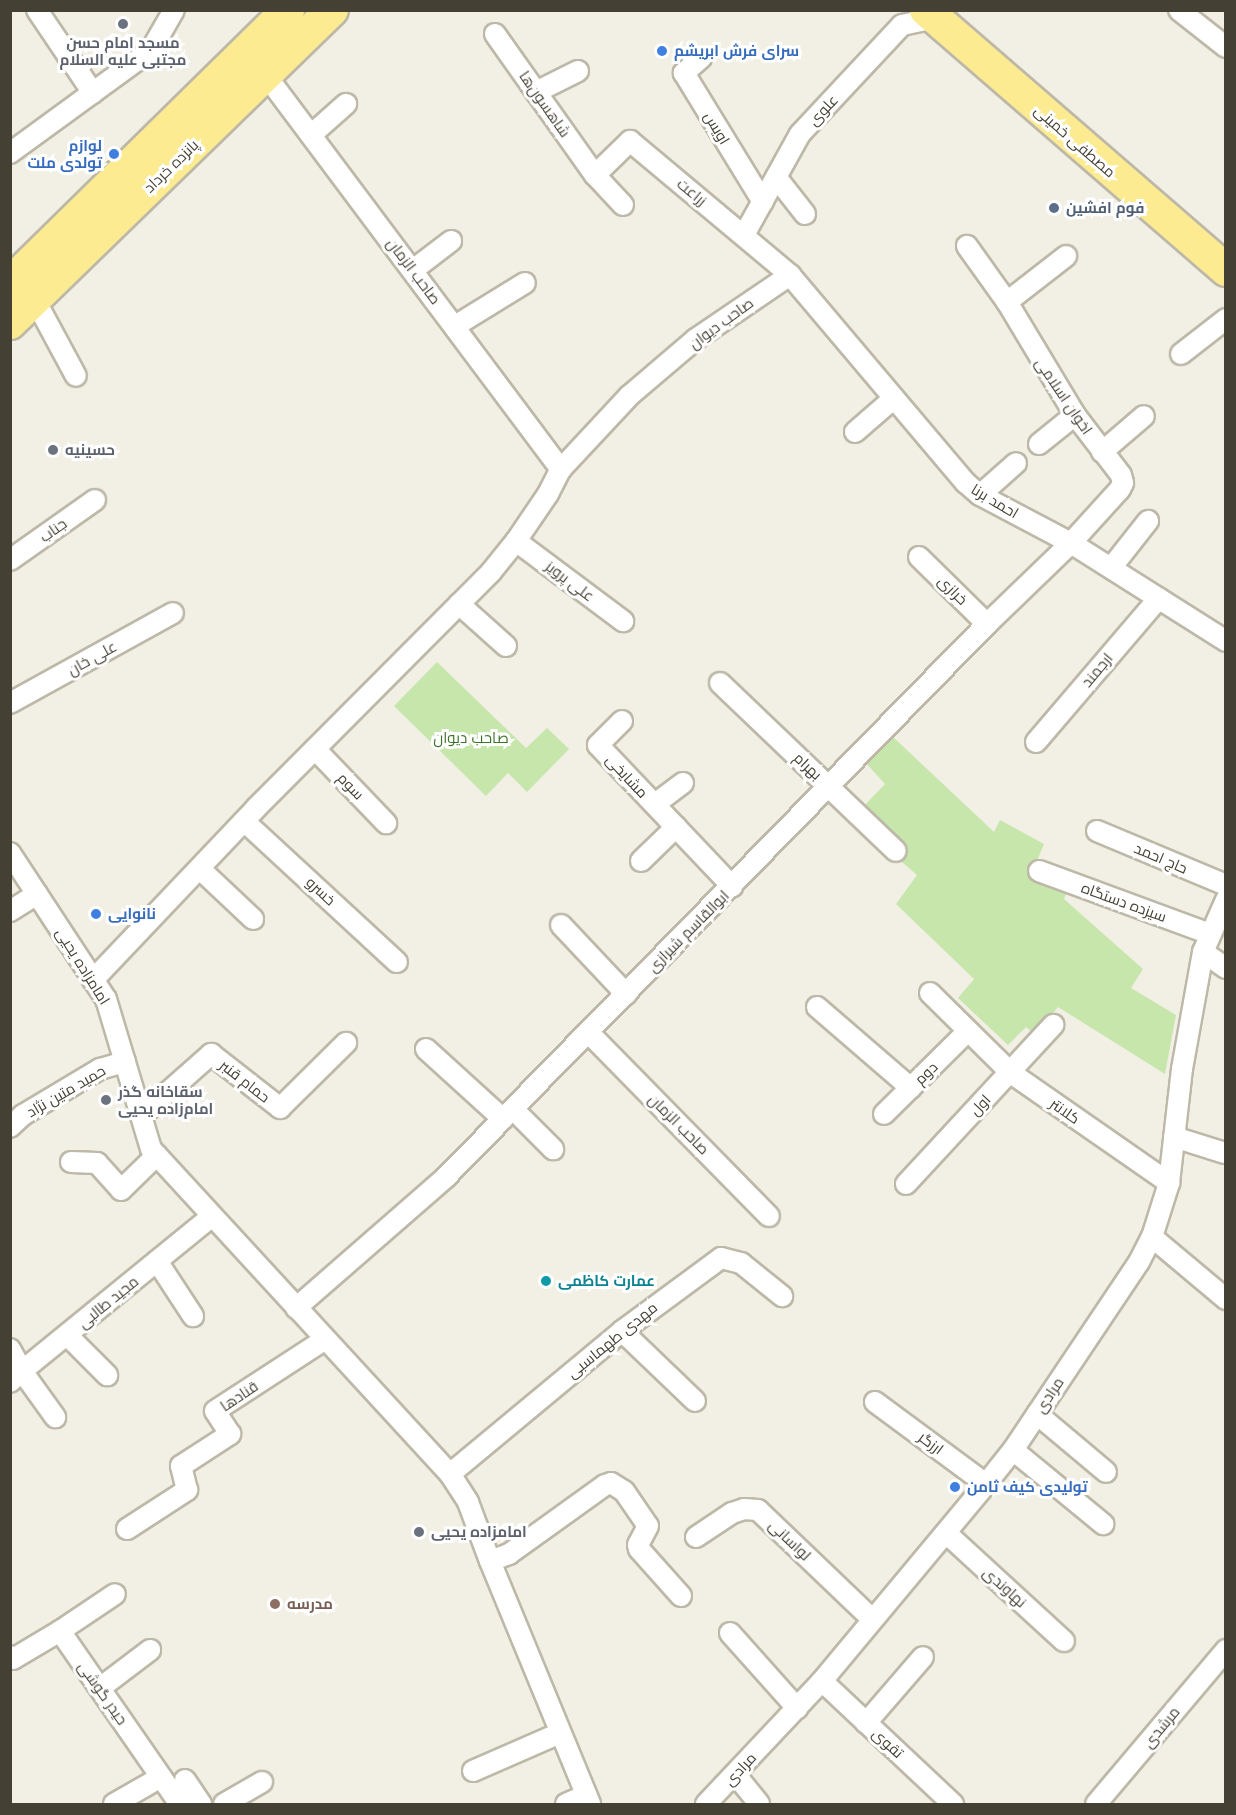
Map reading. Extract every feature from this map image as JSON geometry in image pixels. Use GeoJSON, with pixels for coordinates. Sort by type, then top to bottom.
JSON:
{"type":"FeatureCollection","features":[{"type":"Feature","properties":{"kind":"main road","name":"پانزده خرداد"},"geometry":{"type":"LineString","coordinates":[[10,323],[23,291],[68,246],[288,10]]}},
{"type":"Feature","properties":{"kind":"main road","name":"پانزده خرداد"},"geometry":{"type":"LineString","coordinates":[[68,246],[265,74],[332,10]]}},
{"type":"Feature","properties":{"kind":"main road","name":"مصطفی خمینی"},"geometry":{"type":"LineString","coordinates":[[930,14],[1226,270]]}},
{"type":"Feature","properties":{"kind":"street"},"geometry":{"type":"LineString","coordinates":[[37,10],[93,93]]}},
{"type":"Feature","properties":{"kind":"street"},"geometry":{"type":"LineString","coordinates":[[10,153],[151,50],[174,10]]}},
{"type":"Feature","properties":{"kind":"street"},"geometry":{"type":"LineString","coordinates":[[1179,10],[1226,47]]}},
{"type":"Feature","properties":{"kind":"street","name":"علوی"},"geometry":{"type":"LineString","coordinates":[[744,235],[800,134],[902,26],[930,14]]}},
{"type":"Feature","properties":{"kind":"street","name":"شاهسون‌ها"},"geometry":{"type":"LineString","coordinates":[[495,34],[595,175],[623,205]]}},
{"type":"Feature","properties":{"kind":"street","name":"اویس"},"geometry":{"type":"LineString","coordinates":[[701,58],[684,73],[763,202]]}},
{"type":"Feature","properties":{"kind":"street"},"geometry":{"type":"LineString","coordinates":[[536,92],[578,71]]}},
{"type":"Feature","properties":{"kind":"street","name":"صاحب الزمان"},"geometry":{"type":"LineString","coordinates":[[265,74],[561,469]]}},
{"type":"Feature","properties":{"kind":"street"},"geometry":{"type":"LineString","coordinates":[[311,135],[346,104]]}},
{"type":"Feature","properties":{"kind":"street","name":"زراعت"},"geometry":{"type":"LineString","coordinates":[[595,175],[630,141],[790,275]]}},
{"type":"Feature","properties":{"kind":"street"},"geometry":{"type":"LineString","coordinates":[[776,177],[805,214]]}},
{"type":"Feature","properties":{"kind":"street"},"geometry":{"type":"LineString","coordinates":[[413,270],[451,241]]}},
{"type":"Feature","properties":{"kind":"street"},"geometry":{"type":"LineString","coordinates":[[967,246],[1007,302],[1066,256]]}},
{"type":"Feature","properties":{"kind":"street","name":"احمد برنا"},"geometry":{"type":"LineString","coordinates":[[790,275],[893,399],[966,483],[980,495],[1071,543],[1226,641]]}},
{"type":"Feature","properties":{"kind":"street","name":"صاحب دیوان"},"geometry":{"type":"LineString","coordinates":[[93,980],[244,821],[459,604],[516,541],[548,494],[561,469],[629,396],[679,353],[790,275]]}},
{"type":"Feature","properties":{"kind":"street"},"geometry":{"type":"LineString","coordinates":[[455,326],[525,282]]}},
{"type":"Feature","properties":{"kind":"street"},"geometry":{"type":"LineString","coordinates":[[23,291],[76,376]]}},
{"type":"Feature","properties":{"kind":"street","name":"اخوان اسلامی"},"geometry":{"type":"LineString","coordinates":[[1007,302],[1075,416],[1121,475],[1123,483],[1071,543]]}},
{"type":"Feature","properties":{"kind":"street"},"geometry":{"type":"LineString","coordinates":[[1181,354],[1226,319]]}},
{"type":"Feature","properties":{"kind":"street"},"geometry":{"type":"LineString","coordinates":[[855,432],[893,399]]}},
{"type":"Feature","properties":{"kind":"street"},"geometry":{"type":"LineString","coordinates":[[1039,444],[1075,416]]}},
{"type":"Feature","properties":{"kind":"street"},"geometry":{"type":"LineString","coordinates":[[1102,452],[1144,416]]}},
{"type":"Feature","properties":{"kind":"street"},"geometry":{"type":"LineString","coordinates":[[980,495],[1016,463]]}},
{"type":"Feature","properties":{"kind":"street","name":"جناب"},"geometry":{"type":"LineString","coordinates":[[10,560],[95,500]]}},
{"type":"Feature","properties":{"kind":"street"},"geometry":{"type":"LineString","coordinates":[[1111,568],[1148,521]]}},
{"type":"Feature","properties":{"kind":"street","name":"علی پرویز"},"geometry":{"type":"LineString","coordinates":[[516,541],[623,621]]}},
{"type":"Feature","properties":{"kind":"street","name":"ابوالقاسم شیرازی"},"geometry":{"type":"LineString","coordinates":[[296,1308],[446,1177],[987,624],[1071,543]]}},
{"type":"Feature","properties":{"kind":"street","name":"خرازی"},"geometry":{"type":"LineString","coordinates":[[919,556],[987,624]]}},
{"type":"Feature","properties":{"kind":"street","name":"ارجمند"},"geometry":{"type":"LineString","coordinates":[[1036,742],[1159,598]]}},
{"type":"Feature","properties":{"kind":"street"},"geometry":{"type":"LineString","coordinates":[[459,604],[506,646]]}},
{"type":"Feature","properties":{"kind":"street","name":"علی خان"},"geometry":{"type":"LineString","coordinates":[[10,703],[173,613]]}},
{"type":"Feature","properties":{"kind":"street","name":"بهرام"},"geometry":{"type":"LineString","coordinates":[[720,683],[896,851]]}},
{"type":"Feature","properties":{"kind":"street","name":"مشایخی"},"geometry":{"type":"LineString","coordinates":[[622,721],[598,745],[732,886]]}},
{"type":"Feature","properties":{"kind":"street","name":"سوم"},"geometry":{"type":"LineString","coordinates":[[315,749],[386,823]]}},
{"type":"Feature","properties":{"kind":"street","name":"مشایخی"},"geometry":{"type":"LineString","coordinates":[[655,804],[683,783]]}},
{"type":"Feature","properties":{"kind":"street","name":"خسرو"},"geometry":{"type":"LineString","coordinates":[[244,821],[397,962]]}},
{"type":"Feature","properties":{"kind":"street"},"geometry":{"type":"LineString","coordinates":[[641,861],[676,827]]}},
{"type":"Feature","properties":{"kind":"street","name":"حاج احمد"},"geometry":{"type":"LineString","coordinates":[[1097,831],[1226,885]]}},
{"type":"Feature","properties":{"kind":"street","name":"امامزاده یحیی"},"geometry":{"type":"LineString","coordinates":[[10,853],[106,999],[151,1149],[324,1340],[450,1474],[468,1502],[490,1562],[588,1799]]}},
{"type":"Feature","properties":{"kind":"street"},"geometry":{"type":"LineString","coordinates":[[200,869],[253,919]]}},
{"type":"Feature","properties":{"kind":"street","name":"سیزده دستگاه"},"geometry":{"type":"LineString","coordinates":[[1039,871],[1207,943],[1226,968]]}},
{"type":"Feature","properties":{"kind":"street"},"geometry":{"type":"LineString","coordinates":[[10,911],[37,894]]}},
{"type":"Feature","properties":{"kind":"street","name":"مرادی"},"geometry":{"type":"LineString","coordinates":[[706,1804],[822,1682],[986,1484],[1037,1414],[1139,1262],[1152,1237],[1168,1183],[1182,1069],[1207,943],[1226,900]]}},
{"type":"Feature","properties":{"kind":"street"},"geometry":{"type":"LineString","coordinates":[[561,925],[626,994]]}},
{"type":"Feature","properties":{"kind":"street","name":"کلانتر"},"geometry":{"type":"LineString","coordinates":[[930,993],[1011,1073],[1168,1183]]}},
{"type":"Feature","properties":{"kind":"street"},"geometry":{"type":"LineString","coordinates":[[817,1007],[911,1088]]}},
{"type":"Feature","properties":{"kind":"street","name":"اول"},"geometry":{"type":"LineString","coordinates":[[906,1184],[1053,1025]]}},
{"type":"Feature","properties":{"kind":"street","name":"دوم"},"geometry":{"type":"LineString","coordinates":[[884,1114],[968,1031]]}},
{"type":"Feature","properties":{"kind":"street","name":"صاحب الزمان"},"geometry":{"type":"LineString","coordinates":[[588,1032],[769,1216]]}},
{"type":"Feature","properties":{"kind":"street","name":"حمام قنبر"},"geometry":{"type":"LineString","coordinates":[[141,1116],[211,1054],[280,1108],[346,1043]]}},
{"type":"Feature","properties":{"kind":"street"},"geometry":{"type":"LineString","coordinates":[[426,1049],[553,1149]]}},
{"type":"Feature","properties":{"kind":"street","name":"حمید متین نژاد"},"geometry":{"type":"LineString","coordinates":[[10,1127],[23,1115],[100,1069],[125,1062]]}},
{"type":"Feature","properties":{"kind":"street"},"geometry":{"type":"LineString","coordinates":[[1174,1137],[1225,1153]]}},
{"type":"Feature","properties":{"kind":"street"},"geometry":{"type":"LineString","coordinates":[[71,1162],[97,1163],[121,1190],[157,1155]]}},
{"type":"Feature","properties":{"kind":"street","name":"مجید طالبی"},"geometry":{"type":"LineString","coordinates":[[16,1376],[212,1216]]}},
{"type":"Feature","properties":{"kind":"street"},"geometry":{"type":"LineString","coordinates":[[1152,1237],[1226,1299]]}},
{"type":"Feature","properties":{"kind":"street","name":"مهدی طهماسبی"},"geometry":{"type":"LineString","coordinates":[[450,1474],[622,1331],[720,1258],[741,1263],[782,1296]]}},
{"type":"Feature","properties":{"kind":"street"},"geometry":{"type":"LineString","coordinates":[[157,1261],[193,1316]]}},
{"type":"Feature","properties":{"kind":"street"},"geometry":{"type":"LineString","coordinates":[[622,1331],[694,1401]]}},
{"type":"Feature","properties":{"kind":"street"},"geometry":{"type":"LineString","coordinates":[[67,1335],[107,1375]]}},
{"type":"Feature","properties":{"kind":"street","name":"قنادها"},"geometry":{"type":"LineString","coordinates":[[128,1529],[187,1490],[181,1466],[230,1434],[215,1411],[324,1340]]}},
{"type":"Feature","properties":{"kind":"street"},"geometry":{"type":"LineString","coordinates":[[10,1349],[16,1376],[54,1417]]}},
{"type":"Feature","properties":{"kind":"street","name":"ارزگر"},"geometry":{"type":"LineString","coordinates":[[875,1402],[986,1484]]}},
{"type":"Feature","properties":{"kind":"street"},"geometry":{"type":"LineString","coordinates":[[1037,1414],[1106,1472]]}},
{"type":"Feature","properties":{"kind":"street"},"geometry":{"type":"LineString","coordinates":[[1012,1450],[1103,1524]]}},
{"type":"Feature","properties":{"kind":"street"},"geometry":{"type":"LineString","coordinates":[[490,1562],[509,1554],[611,1483],[624,1491],[648,1526],[638,1545],[639,1549],[681,1596]]}},
{"type":"Feature","properties":{"kind":"street","name":"لواسانی"},"geometry":{"type":"LineString","coordinates":[[696,1537],[732,1513],[744,1509],[758,1510],[872,1619]]}},
{"type":"Feature","properties":{"kind":"street","name":"نهاوندی"},"geometry":{"type":"LineString","coordinates":[[946,1533],[1064,1641]]}},
{"type":"Feature","properties":{"kind":"street"},"geometry":{"type":"LineString","coordinates":[[10,1656],[13,1659],[115,1594]]}},
{"type":"Feature","properties":{"kind":"street","name":"حیدر گوشی"},"geometry":{"type":"LineString","coordinates":[[60,1631],[180,1804]]}},
{"type":"Feature","properties":{"kind":"street"},"geometry":{"type":"LineString","coordinates":[[730,1633],[797,1708]]}},
{"type":"Feature","properties":{"kind":"street"},"geometry":{"type":"LineString","coordinates":[[100,1688],[150,1650]]}},
{"type":"Feature","properties":{"kind":"street","name":"مرشدی"},"geometry":{"type":"LineString","coordinates":[[1096,1804],[1226,1650]]}},
{"type":"Feature","properties":{"kind":"street"},"geometry":{"type":"LineString","coordinates":[[866,1723],[924,1657]]}},
{"type":"Feature","properties":{"kind":"street","name":"تقوی"},"geometry":{"type":"LineString","coordinates":[[822,1682],[952,1804]]}},
{"type":"Feature","properties":{"kind":"street"},"geometry":{"type":"LineString","coordinates":[[473,1771],[560,1733]]}},
{"type":"Feature","properties":{"kind":"street"},"geometry":{"type":"LineString","coordinates":[[735,1774],[759,1804]]}},
{"type":"Feature","properties":{"kind":"street"},"geometry":{"type":"LineString","coordinates":[[114,1804],[161,1777]]}},
{"type":"Feature","properties":{"kind":"street"},"geometry":{"type":"LineString","coordinates":[[185,1780],[201,1804]]}},
{"type":"Feature","properties":{"kind":"street"},"geometry":{"type":"LineString","coordinates":[[224,1804],[262,1782]]}},
{"type":"Feature","properties":{"kind":"street"},"geometry":{"type":"LineString","coordinates":[[566,1804],[588,1799]]}},
{"type":"Feature","properties":{"kind":"green space","name":"صاحب دیوان"},"geometry":{"type":"Polygon","coordinates":[[[437,662],[526,748],[547,728],[569,749],[527,792],[508,773],[486,796],[394,706],[437,662]]]}},
{"type":"Feature","properties":{"kind":"green space"},"geometry":{"type":"Polygon","coordinates":[[[892,736],[994,832],[1000,820],[1044,844],[1032,873],[1069,886],[1064,899],[1143,969],[1131,988],[1176,1015],[1165,1074],[1058,1007],[1035,1035],[1026,1027],[1008,1045],[958,998],[974,979],[896,904],[917,875],[896,857],[862,808],[885,784],[865,762],[892,736]]]}},
{"type":"Feature","properties":{"kind":"place","name":"مسجد امام حسن مجتبی علیه السلام"},"geometry":{"type":"Point","coordinates":[123,24]}},
{"type":"Feature","properties":{"kind":"place","name":"سرای فرش ابریشم"},"geometry":{"type":"Point","coordinates":[662,51]}},
{"type":"Feature","properties":{"kind":"place","name":"لوازم تولدی ملت"},"geometry":{"type":"Point","coordinates":[114,154]}},
{"type":"Feature","properties":{"kind":"place","name":"فوم افشین"},"geometry":{"type":"Point","coordinates":[1054,208]}},
{"type":"Feature","properties":{"kind":"place","name":"حسینیه"},"geometry":{"type":"Point","coordinates":[53,450]}},
{"type":"Feature","properties":{"kind":"place","name":"نانوایی"},"geometry":{"type":"Point","coordinates":[96,914]}},
{"type":"Feature","properties":{"kind":"place","name":"سقاخانه گذر امام‌زاده یحیی"},"geometry":{"type":"Point","coordinates":[106,1100]}},
{"type":"Feature","properties":{"kind":"place","name":"عمارت کاظمی"},"geometry":{"type":"Point","coordinates":[546,1281]}},
{"type":"Feature","properties":{"kind":"place","name":"تولیدی کیف ثامن"},"geometry":{"type":"Point","coordinates":[955,1487]}},
{"type":"Feature","properties":{"kind":"place","name":"امامزاده یحیی"},"geometry":{"type":"Point","coordinates":[419,1532]}},
{"type":"Feature","properties":{"kind":"place","name":"مدرسه"},"geometry":{"type":"Point","coordinates":[275,1604]}}]}
